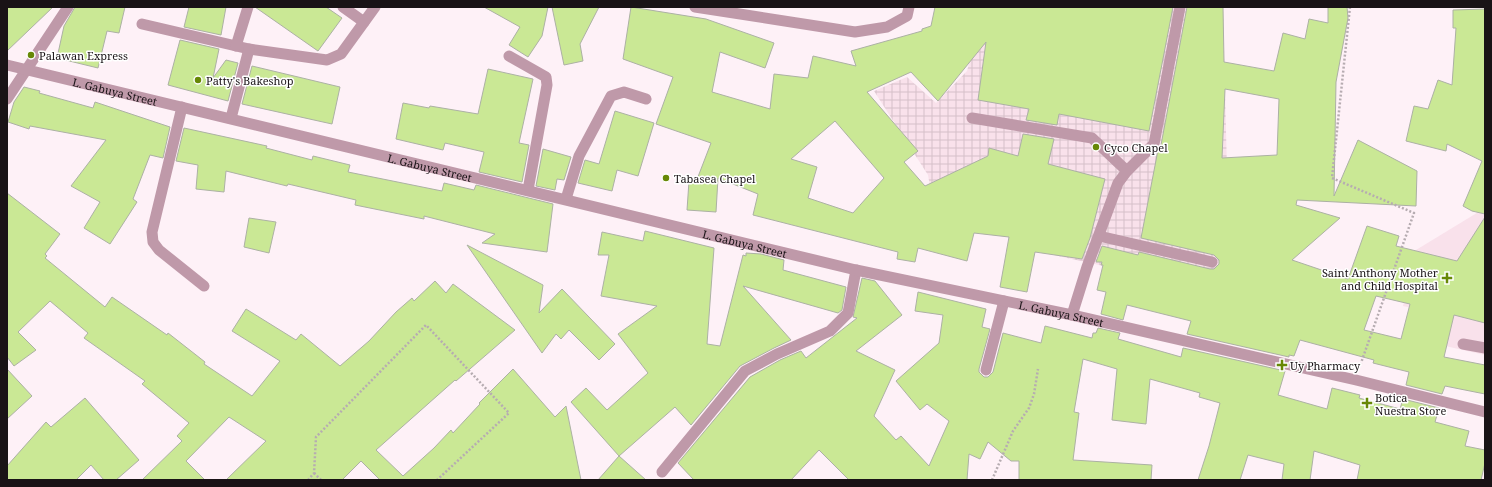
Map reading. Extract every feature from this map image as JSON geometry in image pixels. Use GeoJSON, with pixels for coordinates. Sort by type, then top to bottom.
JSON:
{"type":"FeatureCollection","features":[{"type":"Feature","properties":{"kind":"street"},"geometry":{"type":"LineString","coordinates":[[7,99],[68,7]]}},
{"type":"Feature","properties":{"kind":"street"},"geometry":{"type":"LineString","coordinates":[[236,46],[248,7]]}},
{"type":"Feature","properties":{"kind":"street"},"geometry":{"type":"LineString","coordinates":[[343,7],[364,22]]}},
{"type":"Feature","properties":{"kind":"street"},"geometry":{"type":"LineString","coordinates":[[142,24],[249,49],[327,60],[340,54],[375,7]]}},
{"type":"Feature","properties":{"kind":"street"},"geometry":{"type":"LineString","coordinates":[[695,7],[855,32],[887,27],[907,16],[909,7]]}},
{"type":"Feature","properties":{"kind":"street"},"geometry":{"type":"LineString","coordinates":[[1072,315],[1118,183],[1127,171],[1154,144],[1180,7]]}},
{"type":"Feature","properties":{"kind":"street"},"geometry":{"type":"LineString","coordinates":[[231,118],[249,49]]}},
{"type":"Feature","properties":{"kind":"street"},"geometry":{"type":"LineString","coordinates":[[509,56],[546,77],[547,85],[528,190]]}},
{"type":"Feature","properties":{"kind":"street","name":"L. Gabuya Street"},"geometry":{"type":"LineString","coordinates":[[7,65],[856,270],[1072,315],[1356,380],[1485,412]]}},
{"type":"Feature","properties":{"kind":"street"},"geometry":{"type":"LineString","coordinates":[[566,199],[579,156],[611,96],[624,92],[646,99]]}},
{"type":"Feature","properties":{"kind":"street"},"geometry":{"type":"LineString","coordinates":[[182,107],[152,232],[153,242],[160,250],[204,286]]}},
{"type":"Feature","properties":{"kind":"street"},"geometry":{"type":"LineString","coordinates":[[972,118],[1092,138],[1127,171]]}},
{"type":"Feature","properties":{"kind":"street"},"geometry":{"type":"LineString","coordinates":[[1099,236],[1212,262]]}},
{"type":"Feature","properties":{"kind":"street"},"geometry":{"type":"LineString","coordinates":[[662,472],[746,370],[777,354],[830,331],[848,313],[856,270]]}},
{"type":"Feature","properties":{"kind":"street"},"geometry":{"type":"LineString","coordinates":[[986,370],[1004,301]]}},
{"type":"Feature","properties":{"kind":"street"},"geometry":{"type":"LineString","coordinates":[[1463,344],[1485,348]]}},
{"type":"Feature","properties":{"kind":"path"},"geometry":{"type":"LineString","coordinates":[[1350,7],[1332,178],[1414,213],[1356,380]]}},
{"type":"Feature","properties":{"kind":"path"},"geometry":{"type":"LineString","coordinates":[[308,480],[314,473],[316,438],[426,325],[509,414],[437,480]]}},
{"type":"Feature","properties":{"kind":"path"},"geometry":{"type":"LineString","coordinates":[[992,480],[1013,431],[1029,408],[1034,394],[1038,368]]}},
{"type":"Feature","properties":{"kind":"path"},"geometry":{"type":"LineString","coordinates":[[314,473],[321,480]]}},
{"type":"Feature","properties":{"kind":"shaded area"},"geometry":{"type":"Polygon","coordinates":[[[984,7],[1223,7],[1230,294],[1031,250],[992,179],[934,210],[928,175],[874,91],[907,77],[936,103],[967,71],[984,7]]]}},
{"type":"Feature","properties":{"kind":"shaded area","name":"Saint Anthony Mother and Child Hospital"},"geometry":{"type":"Polygon","coordinates":[[[1485,208],[1485,355],[1432,343],[1435,313],[1403,306],[1416,250],[1485,208]]]}},
{"type":"Feature","properties":{"kind":"building"},"geometry":{"type":"Polygon","coordinates":[[[7,7],[53,7],[7,51],[7,7]]]}},
{"type":"Feature","properties":{"kind":"building"},"geometry":{"type":"Polygon","coordinates":[[[75,7],[125,7],[119,33],[107,31],[98,68],[57,58],[64,26],[75,7]]]}},
{"type":"Feature","properties":{"kind":"building"},"geometry":{"type":"Polygon","coordinates":[[[189,7],[226,7],[221,35],[184,27],[189,7]]]}},
{"type":"Feature","properties":{"kind":"building"},"geometry":{"type":"Polygon","coordinates":[[[255,7],[326,7],[342,18],[318,51],[255,7]]]}},
{"type":"Feature","properties":{"kind":"building"},"geometry":{"type":"Polygon","coordinates":[[[484,7],[548,7],[542,36],[528,57],[509,45],[520,27],[484,7]]]}},
{"type":"Feature","properties":{"kind":"building"},"geometry":{"type":"Polygon","coordinates":[[[552,7],[599,7],[580,44],[583,61],[564,65],[552,7]]]}},
{"type":"Feature","properties":{"kind":"building"},"geometry":{"type":"Polygon","coordinates":[[[631,7],[706,19],[774,43],[765,68],[720,52],[712,92],[770,109],[774,74],[808,78],[813,56],[856,66],[851,51],[922,31],[922,29],[931,26],[935,7],[1173,7],[1149,131],[1059,114],[1057,125],[1026,120],[1029,109],[978,100],[986,42],[938,101],[911,72],[867,92],[918,151],[904,162],[925,186],[988,156],[989,148],[1018,156],[1023,134],[1054,139],[1048,164],[1105,179],[1090,238],[1082,259],[1035,252],[1027,292],[1000,287],[1009,237],[974,233],[967,261],[918,248],[915,262],[897,259],[898,252],[753,215],[758,194],[718,178],[716,212],[687,210],[689,181],[696,182],[711,143],[656,124],[673,77],[623,59],[631,7]],[[835,121],[791,159],[817,167],[808,198],[853,213],[884,178],[835,121]]]}},
{"type":"Feature","properties":{"kind":"building"},"geometry":{"type":"Polygon","coordinates":[[[1187,7],[1223,7],[1224,62],[1274,71],[1283,33],[1305,39],[1309,19],[1328,23],[1328,7],[1347,7],[1348,18],[1336,82],[1334,196],[1358,140],[1417,171],[1416,206],[1297,200],[1296,205],[1340,218],[1292,260],[1348,279],[1367,226],[1399,236],[1396,246],[1457,261],[1485,217],[1485,323],[1454,315],[1444,357],[1485,365],[1485,394],[1445,386],[1442,394],[1406,385],[1409,372],[1373,363],[1374,360],[1300,340],[1294,356],[1289,355],[1289,357],[1187,334],[1191,321],[1127,305],[1123,320],[1101,314],[1106,292],[1097,290],[1103,265],[1101,265],[1102,262],[1096,262],[1102,246],[1138,255],[1139,252],[1210,269],[1214,269],[1219,264],[1219,260],[1214,255],[1141,238],[1158,150],[1161,145],[1187,7]],[[1225,89],[1222,158],[1277,155],[1279,99],[1225,89]],[[1376,296],[1364,330],[1401,339],[1410,304],[1376,296]]]}},
{"type":"Feature","properties":{"kind":"building"},"geometry":{"type":"Polygon","coordinates":[[[1485,9],[1485,214],[1472,211],[1463,206],[1482,161],[1447,144],[1446,151],[1406,141],[1414,106],[1428,109],[1438,80],[1452,85],[1456,28],[1453,28],[1453,10],[1485,9]]]}},
{"type":"Feature","properties":{"kind":"building"},"geometry":{"type":"Polygon","coordinates":[[[180,40],[219,49],[213,78],[226,60],[238,63],[228,101],[168,85],[180,40]]]}},
{"type":"Feature","properties":{"kind":"building"},"geometry":{"type":"Polygon","coordinates":[[[252,66],[340,87],[332,124],[242,104],[252,66]]]}},
{"type":"Feature","properties":{"kind":"building"},"geometry":{"type":"Polygon","coordinates":[[[488,69],[533,79],[519,143],[529,145],[522,182],[479,172],[484,152],[445,143],[443,150],[396,139],[403,103],[478,114],[488,69]]]}},
{"type":"Feature","properties":{"kind":"building"},"geometry":{"type":"Polygon","coordinates":[[[24,87],[40,91],[39,93],[93,108],[95,102],[170,127],[163,158],[150,155],[133,199],[137,202],[110,244],[84,228],[100,202],[71,186],[106,140],[30,126],[29,129],[8,122],[14,102],[24,87]]]}},
{"type":"Feature","properties":{"kind":"building"},"geometry":{"type":"Polygon","coordinates":[[[615,111],[654,123],[638,176],[617,170],[612,191],[578,183],[585,160],[599,164],[615,111]]]}},
{"type":"Feature","properties":{"kind":"building"},"geometry":{"type":"Polygon","coordinates":[[[184,128],[267,146],[266,148],[312,160],[313,156],[350,165],[348,172],[442,191],[444,183],[474,190],[476,185],[553,204],[547,252],[482,243],[495,234],[424,216],[424,219],[355,205],[356,200],[288,184],[287,186],[226,171],[224,192],[196,189],[198,165],[176,161],[184,128]]]}},
{"type":"Feature","properties":{"kind":"building"},"geometry":{"type":"Polygon","coordinates":[[[543,149],[571,157],[564,180],[557,179],[555,190],[536,186],[543,149]]]}},
{"type":"Feature","properties":{"kind":"building"},"geometry":{"type":"Polygon","coordinates":[[[7,193],[60,234],[45,254],[47,256],[45,258],[105,307],[112,297],[167,335],[168,333],[205,362],[204,364],[252,396],[280,361],[232,331],[246,309],[296,340],[301,334],[340,366],[369,341],[396,312],[412,298],[414,301],[435,281],[446,293],[453,284],[515,330],[456,381],[455,380],[376,450],[403,476],[434,448],[451,430],[453,433],[480,404],[479,403],[513,369],[555,417],[566,406],[581,480],[380,480],[361,461],[342,480],[226,480],[266,441],[229,417],[186,461],[205,480],[142,480],[182,441],[177,436],[189,423],[142,384],[145,381],[84,338],[88,333],[50,301],[18,332],[36,350],[14,366],[7,357],[7,193]]]}},
{"type":"Feature","properties":{"kind":"building"},"geometry":{"type":"Polygon","coordinates":[[[249,218],[276,222],[269,253],[244,247],[249,218]]]}},
{"type":"Feature","properties":{"kind":"building"},"geometry":{"type":"Polygon","coordinates":[[[645,231],[714,248],[707,344],[720,346],[743,255],[746,256],[746,253],[761,254],[784,260],[783,270],[846,287],[842,310],[838,313],[743,286],[791,340],[740,366],[691,425],[675,407],[619,456],[571,402],[586,388],[607,410],[648,373],[618,334],[657,306],[601,296],[609,255],[598,255],[602,232],[643,241],[645,231]]]}},
{"type":"Feature","properties":{"kind":"building"},"geometry":{"type":"Polygon","coordinates":[[[467,245],[543,285],[539,313],[562,289],[615,344],[599,360],[569,330],[561,339],[556,334],[542,353],[467,245]]]}},
{"type":"Feature","properties":{"kind":"building"},"geometry":{"type":"Polygon","coordinates":[[[862,278],[875,281],[902,315],[856,351],[895,370],[874,416],[896,440],[901,436],[929,466],[949,421],[927,404],[920,410],[896,381],[939,343],[943,315],[915,311],[918,292],[986,309],[982,327],[990,329],[979,369],[979,372],[984,377],[988,377],[993,372],[1003,333],[1041,343],[1045,326],[1092,338],[1093,333],[1096,333],[1098,328],[1120,333],[1118,339],[1181,357],[1183,348],[1285,371],[1278,395],[1327,409],[1332,388],[1360,395],[1359,398],[1400,409],[1403,399],[1439,408],[1435,422],[1469,431],[1465,446],[1485,450],[1485,463],[1481,480],[1357,480],[1360,465],[1314,451],[1310,480],[1282,480],[1284,464],[1248,455],[1240,480],[1198,480],[1209,446],[1220,403],[1199,397],[1200,393],[1150,379],[1146,424],[1112,420],[1117,369],[1083,359],[1074,412],[1079,413],[1073,460],[1152,465],[1151,480],[1019,480],[1019,461],[1011,461],[988,442],[980,459],[969,454],[967,480],[849,480],[819,450],[791,480],[694,480],[678,463],[750,377],[780,360],[801,351],[806,358],[857,318],[853,317],[862,278]]]}},
{"type":"Feature","properties":{"kind":"building"},"geometry":{"type":"Polygon","coordinates":[[[7,369],[32,396],[7,419],[7,369]]]}},
{"type":"Feature","properties":{"kind":"building"},"geometry":{"type":"Polygon","coordinates":[[[85,398],[139,460],[116,480],[104,480],[91,465],[76,480],[7,480],[7,466],[46,422],[51,427],[85,398]]]}},
{"type":"Feature","properties":{"kind":"building"},"geometry":{"type":"Polygon","coordinates":[[[619,456],[646,480],[598,480],[619,456]]]}},
{"type":"Feature","properties":{"kind":"place","name":"Palawan Express"},"geometry":{"type":"Point","coordinates":[31,55]}},
{"type":"Feature","properties":{"kind":"place","name":"Patty's Bakeshop"},"geometry":{"type":"Point","coordinates":[198,80]}},
{"type":"Feature","properties":{"kind":"place","name":"Cyco Chapel"},"geometry":{"type":"Point","coordinates":[1096,147]}},
{"type":"Feature","properties":{"kind":"place","name":"Tabasea Chapel"},"geometry":{"type":"Point","coordinates":[666,178]}},
{"type":"Feature","properties":{"kind":"place","name":"Saint Anthony Mother and Child Hospital"},"geometry":{"type":"Point","coordinates":[1447,278]}},
{"type":"Feature","properties":{"kind":"place","name":"Uy Pharmacy"},"geometry":{"type":"Point","coordinates":[1282,365]}},
{"type":"Feature","properties":{"kind":"place","name":"Botica Nuestra Store"},"geometry":{"type":"Point","coordinates":[1367,403]}}]}
